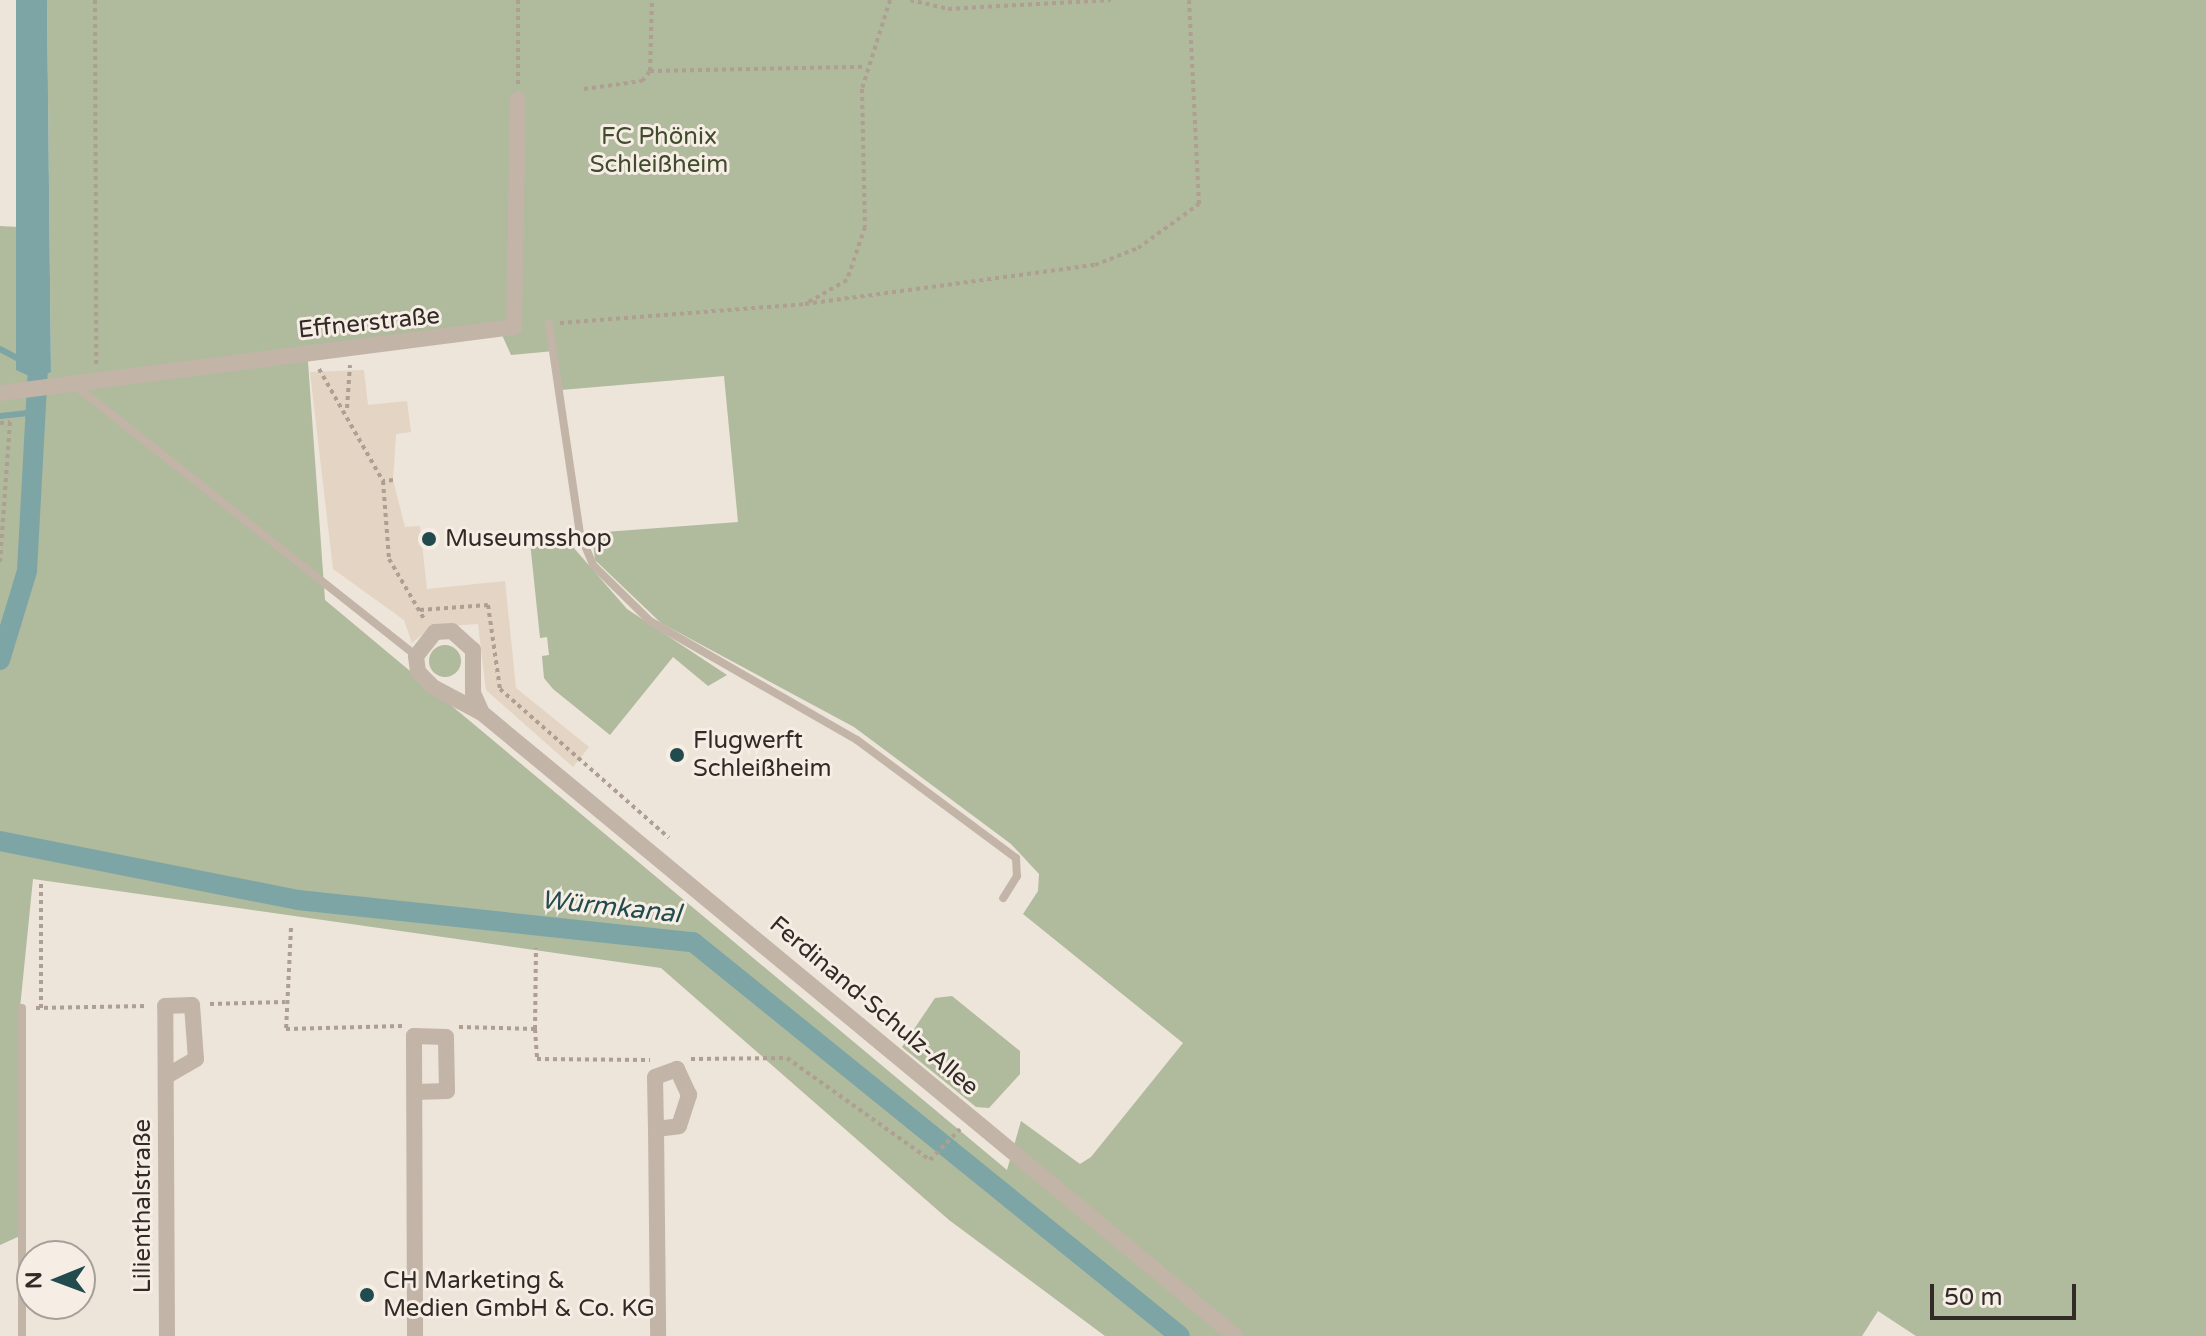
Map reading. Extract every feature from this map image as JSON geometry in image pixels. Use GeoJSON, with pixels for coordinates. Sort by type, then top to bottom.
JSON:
{"type":"FeatureCollection","features":[{"type":"Feature","properties":{"kind":"street","name":"Effnerstraße"},"geometry":{"type":"LineString","coordinates":[[6,393],[77,387],[514,327],[518,99]]}},
{"type":"Feature","properties":{"kind":"street"},"geometry":{"type":"LineString","coordinates":[[416,656],[435,632],[452,631],[473,650],[473,693],[482,713]]}},
{"type":"Feature","properties":{"kind":"street","name":"Ferdinand-Schulz-Allee"},"geometry":{"type":"LineString","coordinates":[[416,656],[418,672],[433,687],[482,713],[1235,1336]]}},
{"type":"Feature","properties":{"kind":"street"},"geometry":{"type":"LineString","coordinates":[[165,1006],[192,1005],[196,1059],[167,1076]]}},
{"type":"Feature","properties":{"kind":"street","name":"Lilienthalstraße"},"geometry":{"type":"LineString","coordinates":[[165,1006],[167,1336]]}},
{"type":"Feature","properties":{"kind":"street"},"geometry":{"type":"LineString","coordinates":[[415,1092],[415,1336]]}},
{"type":"Feature","properties":{"kind":"street"},"geometry":{"type":"LineString","coordinates":[[656,1129],[658,1336]]}},
{"type":"Feature","properties":{"kind":"lane"},"geometry":{"type":"LineString","coordinates":[[549,324],[580,534],[593,565],[650,621],[857,740],[1016,858],[1017,876],[1003,898]]}},
{"type":"Feature","properties":{"kind":"lane"},"geometry":{"type":"LineString","coordinates":[[77,387],[416,656]]}},
{"type":"Feature","properties":{"kind":"lane"},"geometry":{"type":"LineString","coordinates":[[22,1008],[22,1336]]}},
{"type":"Feature","properties":{"kind":"path"},"geometry":{"type":"LineString","coordinates":[[95,0],[96,384]]}},
{"type":"Feature","properties":{"kind":"path"},"geometry":{"type":"LineString","coordinates":[[518,0],[518,99]]}},
{"type":"Feature","properties":{"kind":"path"},"geometry":{"type":"LineString","coordinates":[[584,89],[642,81],[650,71],[652,0]]}},
{"type":"Feature","properties":{"kind":"path"},"geometry":{"type":"LineString","coordinates":[[805,304],[847,280],[865,227],[865,67],[890,0]]}},
{"type":"Feature","properties":{"kind":"path"},"geometry":{"type":"LineString","coordinates":[[910,0],[948,9],[1111,0]]}},
{"type":"Feature","properties":{"kind":"path"},"geometry":{"type":"LineString","coordinates":[[549,324],[805,304],[1095,265],[1138,248],[1199,204],[1189,0]]}},
{"type":"Feature","properties":{"kind":"path"},"geometry":{"type":"LineString","coordinates":[[650,71],[865,67]]}},
{"type":"Feature","properties":{"kind":"path"},"geometry":{"type":"LineString","coordinates":[[347,410],[351,349]]}},
{"type":"Feature","properties":{"kind":"path"},"geometry":{"type":"LineString","coordinates":[[312,353],[347,410],[383,481],[389,559],[435,632]]}},
{"type":"Feature","properties":{"kind":"path"},"geometry":{"type":"LineString","coordinates":[[0,423],[10,422],[0,562]]}},
{"type":"Feature","properties":{"kind":"path"},"geometry":{"type":"LineString","coordinates":[[383,481],[393,480]]}},
{"type":"Feature","properties":{"kind":"path"},"geometry":{"type":"LineString","coordinates":[[420,610],[488,605],[500,689],[669,838]]}},
{"type":"Feature","properties":{"kind":"path"},"geometry":{"type":"LineString","coordinates":[[41,884],[41,1008]]}},
{"type":"Feature","properties":{"kind":"path"},"geometry":{"type":"LineString","coordinates":[[291,928],[286,1029],[414,1025]]}},
{"type":"Feature","properties":{"kind":"path"},"geometry":{"type":"LineString","coordinates":[[536,948],[537,1059],[653,1060]]}},
{"type":"Feature","properties":{"kind":"path"},"geometry":{"type":"LineString","coordinates":[[192,1005],[285,1002]]}},
{"type":"Feature","properties":{"kind":"path"},"geometry":{"type":"LineString","coordinates":[[22,1008],[165,1006]]}},
{"type":"Feature","properties":{"kind":"path"},"geometry":{"type":"LineString","coordinates":[[444,1026],[535,1029]]}},
{"type":"Feature","properties":{"kind":"path"},"geometry":{"type":"LineString","coordinates":[[684,1059],[787,1058],[930,1160],[970,1117]]}},
{"type":"Feature","properties":{"kind":"green space","name":"FC Phönix Schleißheim"},"geometry":{"type":"Polygon","coordinates":[[[47,0],[2206,0],[2206,1336],[1916,1336],[1878,1311],[1862,1336],[1105,1336],[949,1220],[661,968],[33,879],[20,1008],[22,1235],[0,1245],[0,226],[18,227],[16,370],[51,372],[47,0]],[[498,326],[307,348],[325,600],[1007,1170],[1021,1121],[1080,1164],[1091,1157],[1183,1043],[1023,914],[1038,891],[1039,874],[1011,844],[854,727],[661,623],[595,560],[592,533],[738,522],[724,376],[561,390],[554,351],[511,355],[498,326]]]}},
{"type":"Feature","properties":{"kind":"green space"},"geometry":{"type":"Polygon","coordinates":[[[566,539],[627,609],[727,675],[708,686],[673,657],[610,735],[553,689],[544,678],[542,656],[549,655],[547,637],[540,638],[530,542],[566,539]]]}},
{"type":"Feature","properties":{"kind":"green space"},"geometry":{"type":"Polygon","coordinates":[[[445,645],[456,650],[461,661],[456,672],[445,677],[434,672],[429,661],[434,650],[445,645]]]}},
{"type":"Feature","properties":{"kind":"green space"},"geometry":{"type":"Polygon","coordinates":[[[952,996],[1020,1051],[1020,1074],[989,1108],[976,1107],[902,1047],[935,998],[952,996]]]}},
{"type":"Feature","properties":{"kind":"shaded area"},"geometry":{"type":"Polygon","coordinates":[[[364,370],[368,405],[407,401],[411,432],[396,434],[393,480],[405,527],[420,526],[427,589],[505,581],[516,688],[589,747],[573,767],[486,690],[478,624],[431,627],[412,643],[404,620],[333,569],[310,372],[364,370]]]}},
{"type":"Feature","properties":{"kind":"water"},"geometry":{"type":"Polygon","coordinates":[[[16,0],[47,0],[51,372],[36,379],[16,370],[16,0]]]}},
{"type":"Feature","properties":{"kind":"waterway"},"geometry":{"type":"LineString","coordinates":[[0,349],[21,360]]}},
{"type":"Feature","properties":{"kind":"waterway"},"geometry":{"type":"LineString","coordinates":[[0,660],[27,571],[39,352]]}},
{"type":"Feature","properties":{"kind":"waterway"},"geometry":{"type":"LineString","coordinates":[[0,416],[36,412]]}},
{"type":"Feature","properties":{"kind":"waterway","name":"Würmkanal"},"geometry":{"type":"LineString","coordinates":[[0,841],[298,900],[693,942],[1180,1336]]}},
{"type":"Feature","properties":{"kind":"place","name":"Museumsshop"},"geometry":{"type":"Point","coordinates":[429,539]}},
{"type":"Feature","properties":{"kind":"place","name":"Flugwerft Schleißheim"},"geometry":{"type":"Point","coordinates":[677,755]}},
{"type":"Feature","properties":{"kind":"place","name":"CH Marketing & Medien GmbH & Co. KG"},"geometry":{"type":"Point","coordinates":[367,1295]}}]}
